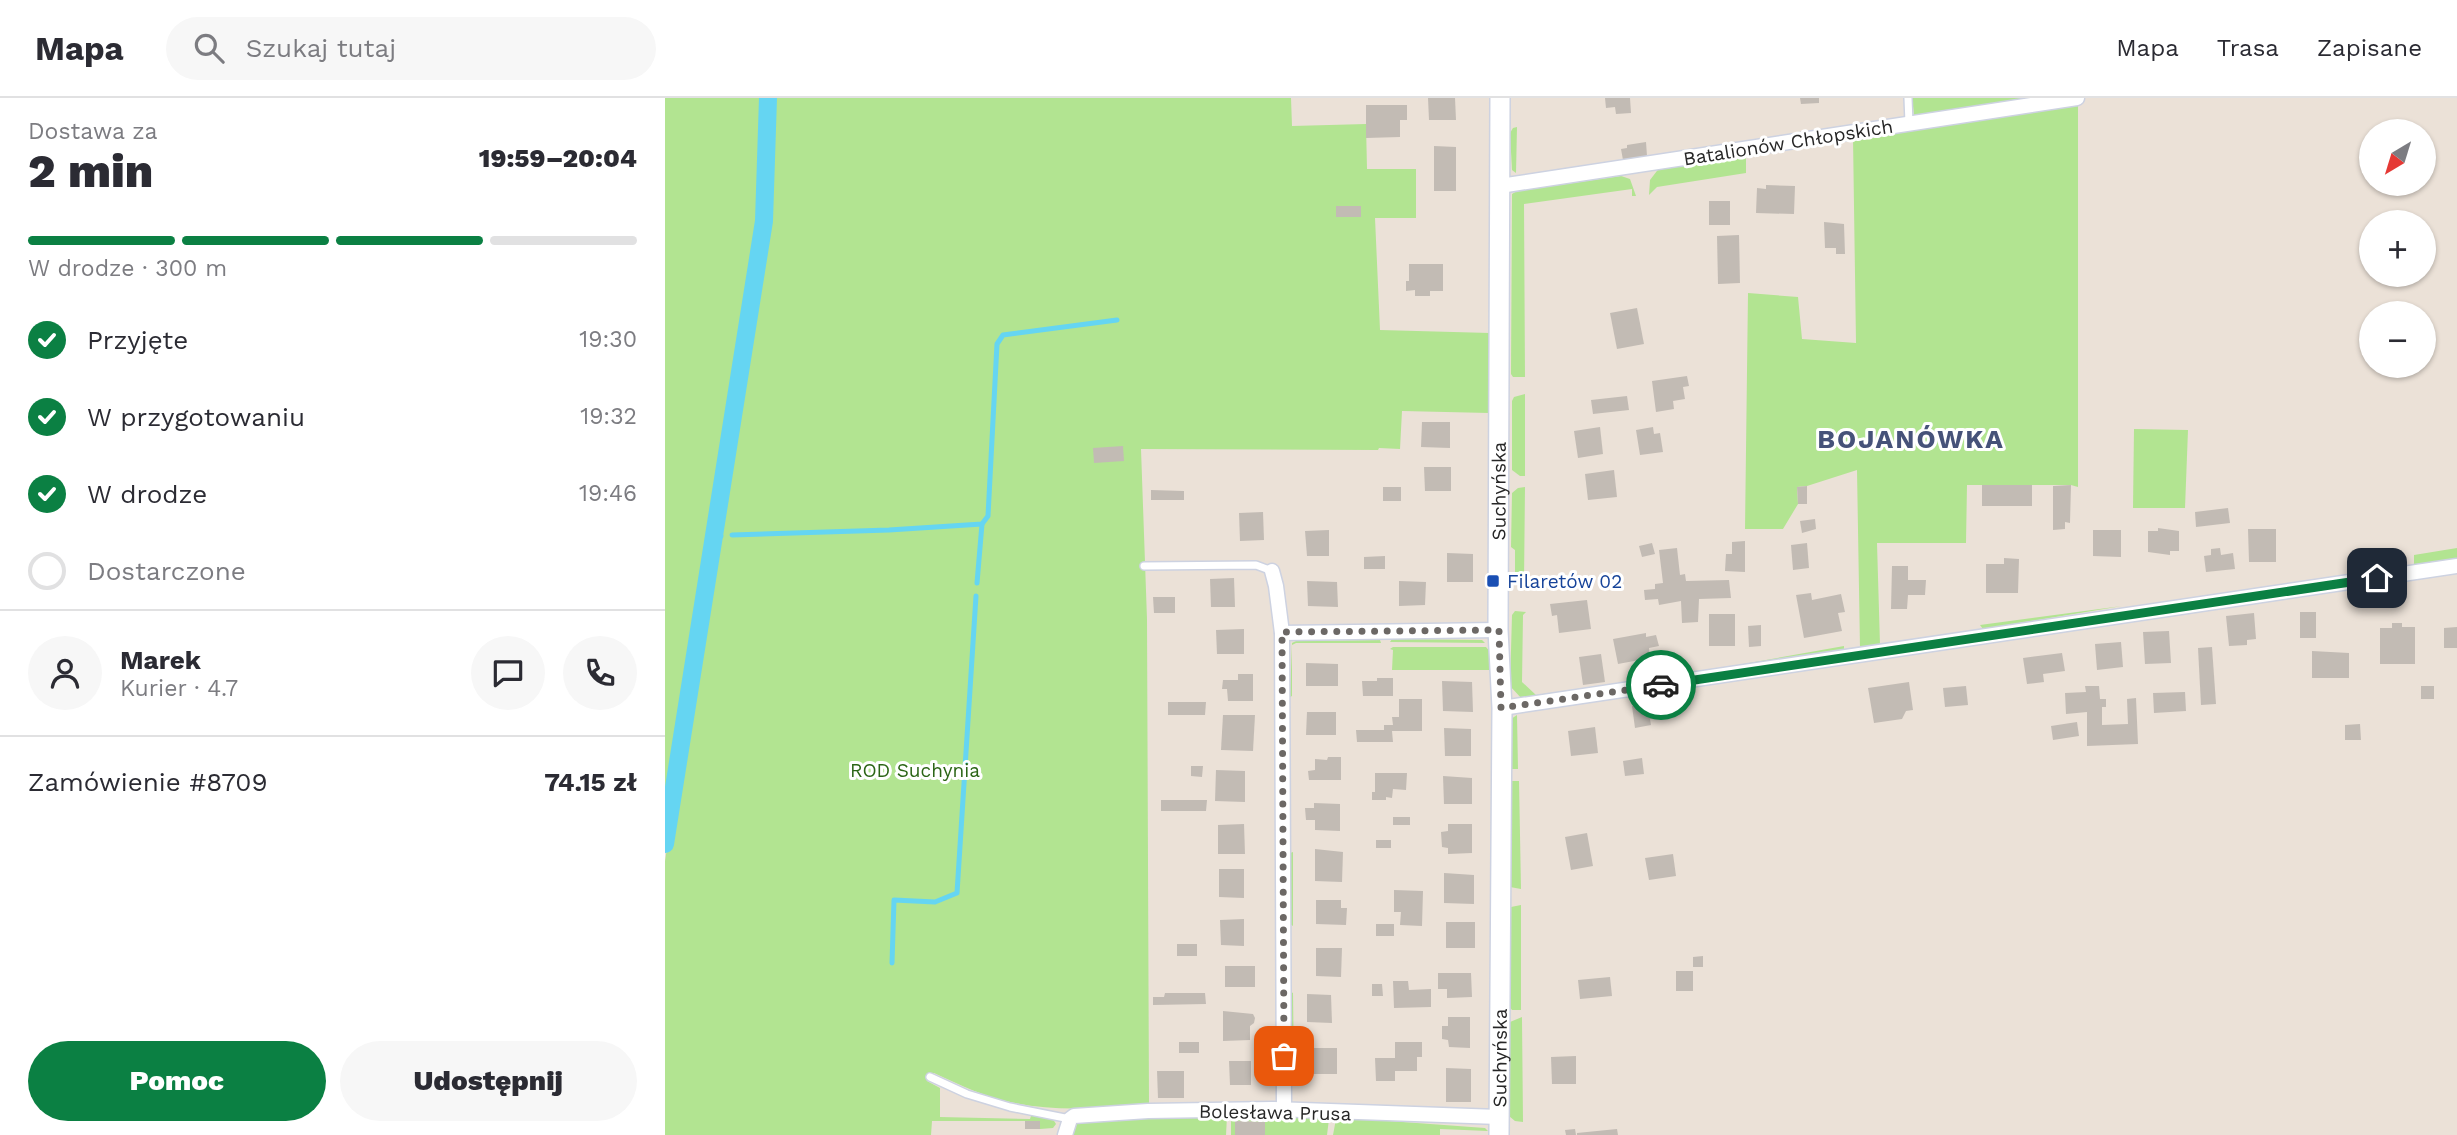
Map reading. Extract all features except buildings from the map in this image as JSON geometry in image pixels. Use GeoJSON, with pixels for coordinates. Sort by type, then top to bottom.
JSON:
{"type":"FeatureCollection","features":[{"type":"Feature","properties":{"kind":"street","name":"Suchyńska"},"geometry":{"type":"LineString","coordinates":[[1499,1126],[1500,98]]}},
{"type":"Feature","properties":{"kind":"street","name":"Batalionów Chłopskich"},"geometry":{"type":"LineString","coordinates":[[1500,186],[2077,98]]}},
{"type":"Feature","properties":{"kind":"street"},"geometry":{"type":"LineString","coordinates":[[1501,708],[2457,565]]}},
{"type":"Feature","properties":{"kind":"street"},"geometry":{"type":"LineString","coordinates":[[1272,572],[1282,632],[1284,1109]]}},
{"type":"Feature","properties":{"kind":"street"},"geometry":{"type":"LineString","coordinates":[[1282,632],[1499,630]]}},
{"type":"Feature","properties":{"kind":"street","name":"Bolesława Prusa"},"geometry":{"type":"LineString","coordinates":[[1069,1119],[1082,1114],[1284,1109],[1499,1126]]}},
{"type":"Feature","properties":{"kind":"street"},"geometry":{"type":"LineString","coordinates":[[1065,1135],[1069,1119]]}},
{"type":"Feature","properties":{"kind":"lane"},"geometry":{"type":"LineString","coordinates":[[1909,98],[1909,124]]}},
{"type":"Feature","properties":{"kind":"lane"},"geometry":{"type":"LineString","coordinates":[[1144,566],[1256,565],[1272,572]]}},
{"type":"Feature","properties":{"kind":"lane"},"geometry":{"type":"LineString","coordinates":[[930,1077],[967,1094],[1010,1107],[1069,1119]]}},
{"type":"Feature","properties":{"kind":"green space"},"geometry":{"type":"Polygon","coordinates":[[[665,98],[763,98],[759,222],[665,818],[665,98]]]}},
{"type":"Feature","properties":{"kind":"green space","name":"ROD Suchynia"},"geometry":{"type":"Polygon","coordinates":[[[771,98],[1291,98],[1292,126],[1366,124],[1367,169],[1416,169],[1416,218],[1375,218],[1380,330],[1490,333],[1489,413],[1402,411],[1400,449],[1141,449],[1147,619],[1149,1104],[1082,1108],[1032,1106],[984,1094],[934,1073],[927,1081],[940,1088],[940,1117],[1030,1119],[1032,1113],[1051,1116],[1056,1124],[1053,1128],[1040,1129],[1040,1121],[932,1121],[931,1135],[665,1135],[665,861],[767,223],[771,98]]]}},
{"type":"Feature","properties":{"kind":"green space"},"geometry":{"type":"Polygon","coordinates":[[[1912,98],[2034,98],[1918,117],[1914,115],[1912,98]]]}},
{"type":"Feature","properties":{"kind":"green space"},"geometry":{"type":"Polygon","coordinates":[[[2078,105],[2078,487],[1967,485],[1966,543],[1877,543],[1880,645],[1860,648],[1857,470],[1797,487],[1798,504],[1783,529],[1745,529],[1748,293],[1798,297],[1802,339],[1856,343],[1853,137],[2078,105]]]}},
{"type":"Feature","properties":{"kind":"green space"},"geometry":{"type":"Polygon","coordinates":[[[1517,127],[1516,173],[1512,170],[1510,133],[1517,127]]]}},
{"type":"Feature","properties":{"kind":"green space"},"geometry":{"type":"Polygon","coordinates":[[[1746,155],[1746,173],[1657,187],[1649,195],[1650,180],[1660,167],[1746,155]]]}},
{"type":"Feature","properties":{"kind":"green space"},"geometry":{"type":"Polygon","coordinates":[[[1621,176],[1630,179],[1636,196],[1632,196],[1632,189],[1524,204],[1525,377],[1513,377],[1512,194],[1517,191],[1621,176]]]}},
{"type":"Feature","properties":{"kind":"green space"},"geometry":{"type":"Polygon","coordinates":[[[1525,394],[1525,476],[1520,476],[1512,470],[1512,401],[1514,397],[1525,394]]]}},
{"type":"Feature","properties":{"kind":"green space"},"geometry":{"type":"Polygon","coordinates":[[[2134,429],[2188,430],[2185,508],[2133,508],[2134,429]]]}},
{"type":"Feature","properties":{"kind":"green space"},"geometry":{"type":"Polygon","coordinates":[[[1525,487],[1524,582],[1515,580],[1515,550],[1511,547],[1512,493],[1525,487]]]}},
{"type":"Feature","properties":{"kind":"green space"},"geometry":{"type":"Polygon","coordinates":[[[2457,548],[2457,559],[2414,565],[2414,555],[2457,548]]]}},
{"type":"Feature","properties":{"kind":"green space"},"geometry":{"type":"Polygon","coordinates":[[[2122,606],[1983,629],[1980,625],[2122,606]]]}},
{"type":"Feature","properties":{"kind":"green space"},"geometry":{"type":"Polygon","coordinates":[[[1515,611],[1526,612],[1523,615],[1522,682],[1536,695],[1700,673],[1522,699],[1510,686],[1512,615],[1515,611]]]}},
{"type":"Feature","properties":{"kind":"green space"},"geometry":{"type":"Polygon","coordinates":[[[1392,639],[1482,640],[1485,643],[1390,642],[1392,639]]]}},
{"type":"Feature","properties":{"kind":"green space"},"geometry":{"type":"Polygon","coordinates":[[[1380,640],[1381,643],[1292,645],[1290,697],[1292,643],[1380,640]]]}},
{"type":"Feature","properties":{"kind":"green space"},"geometry":{"type":"Polygon","coordinates":[[[1844,646],[1844,650],[1723,671],[1721,668],[1844,646]]]}},
{"type":"Feature","properties":{"kind":"green space"},"geometry":{"type":"Polygon","coordinates":[[[1486,647],[1490,652],[1490,670],[1392,670],[1393,650],[1390,649],[1486,647]]]}},
{"type":"Feature","properties":{"kind":"green space"},"geometry":{"type":"Polygon","coordinates":[[[1517,715],[1518,769],[1510,769],[1511,719],[1517,715]]]}},
{"type":"Feature","properties":{"kind":"green space"},"geometry":{"type":"Polygon","coordinates":[[[1509,781],[1519,781],[1521,889],[1510,887],[1509,781]]]}},
{"type":"Feature","properties":{"kind":"green space"},"geometry":{"type":"Polygon","coordinates":[[[1293,852],[1293,926],[1290,924],[1290,853],[1293,852]]]}},
{"type":"Feature","properties":{"kind":"green space"},"geometry":{"type":"Polygon","coordinates":[[[1521,905],[1521,1010],[1512,1010],[1509,1006],[1510,910],[1511,907],[1521,905]]]}},
{"type":"Feature","properties":{"kind":"green space"},"geometry":{"type":"Polygon","coordinates":[[[1291,992],[1293,993],[1294,1074],[1291,1074],[1291,992]]]}},
{"type":"Feature","properties":{"kind":"green space"},"geometry":{"type":"Polygon","coordinates":[[[1522,1017],[1523,1122],[1515,1121],[1509,1116],[1510,1022],[1522,1017]]]}},
{"type":"Feature","properties":{"kind":"green space"},"geometry":{"type":"Polygon","coordinates":[[[1227,1116],[1226,1135],[1071,1135],[1077,1123],[1082,1120],[1227,1116]]]}},
{"type":"Feature","properties":{"kind":"green space"},"geometry":{"type":"Polygon","coordinates":[[[1231,1118],[1329,1119],[1327,1135],[1265,1135],[1265,1122],[1236,1121],[1235,1135],[1231,1135],[1231,1118]]]}},
{"type":"Feature","properties":{"kind":"green space"},"geometry":{"type":"Polygon","coordinates":[[[1336,1119],[1485,1128],[1488,1131],[1440,1129],[1440,1135],[1333,1135],[1336,1119]]]}},
{"type":"Feature","properties":{"kind":"waterway"},"geometry":{"type":"LineString","coordinates":[[665,844],[764,221],[768,98]]}},
{"type":"Feature","properties":{"kind":"waterway"},"geometry":{"type":"LineString","coordinates":[[732,535],[982,524],[988,516],[997,344],[1003,335],[1117,320]]}},
{"type":"Feature","properties":{"kind":"waterway"},"geometry":{"type":"LineString","coordinates":[[977,583],[982,524]]}},
{"type":"Feature","properties":{"kind":"waterway"},"geometry":{"type":"LineString","coordinates":[[713,536],[721,536]]}},
{"type":"Feature","properties":{"kind":"waterway"},"geometry":{"type":"LineString","coordinates":[[892,963],[894,900],[935,902],[957,893],[976,596]]}},
{"type":"Feature","properties":{"kind":"way so far"},"geometry":{"type":"LineString","coordinates":[[1284,1056],[1282,632],[1499,630],[1501,708],[1661,685]]}},
{"type":"Feature","properties":{"kind":"place","name":"Filaretów 02"},"geometry":{"type":"Point","coordinates":[1493,581]}},
{"type":"Feature","properties":{"kind":"district","name":"BOJANÓWKA"},"geometry":{"type":"Point","coordinates":[1911,439]}},
{"type":"Feature","properties":{"kind":"route"},"geometry":{"type":"LineString","coordinates":[[1661,685],[2377,578]]}}]}
